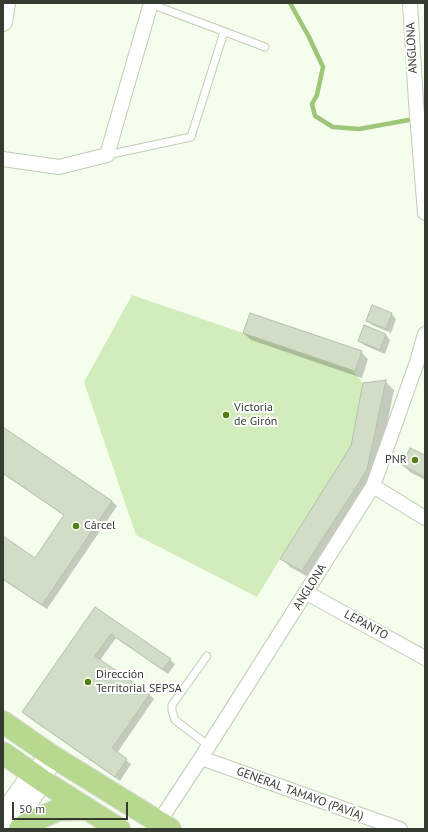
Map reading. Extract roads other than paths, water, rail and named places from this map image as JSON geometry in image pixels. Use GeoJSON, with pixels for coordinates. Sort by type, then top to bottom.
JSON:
{"type":"FeatureCollection","features":[{"type":"Feature","properties":{"kind":"main road"},"geometry":{"type":"LineString","coordinates":[[3,722],[52,756],[164,826]]}},
{"type":"Feature","properties":{"kind":"main road"},"geometry":{"type":"LineString","coordinates":[[3,753],[37,777],[119,829]]}},
{"type":"Feature","properties":{"kind":"main road"},"geometry":{"type":"LineString","coordinates":[[20,829],[28,823],[58,810],[87,809]]}},
{"type":"Feature","properties":{"kind":"street"},"geometry":{"type":"LineString","coordinates":[[3,22],[6,3]]}},
{"type":"Feature","properties":{"kind":"street","name":"ANGLONA"},"geometry":{"type":"LineString","coordinates":[[410,3],[425,213]]}},
{"type":"Feature","properties":{"kind":"street"},"geometry":{"type":"LineString","coordinates":[[3,159],[59,167],[108,155],[151,4]]}},
{"type":"Feature","properties":{"kind":"street","name":"ANGLONA"},"geometry":{"type":"LineString","coordinates":[[164,826],[208,746],[374,486],[421,365],[425,334]]}},
{"type":"Feature","properties":{"kind":"street"},"geometry":{"type":"LineString","coordinates":[[374,486],[425,518]]}},
{"type":"Feature","properties":{"kind":"street","name":"LEPANTO"},"geometry":{"type":"LineString","coordinates":[[307,592],[425,658]]}},
{"type":"Feature","properties":{"kind":"street"},"geometry":{"type":"LineString","coordinates":[[3,814],[37,777],[52,756]]}},
{"type":"Feature","properties":{"kind":"street","name":"GENERAL TAMAYO (PAVÍA)"},"geometry":{"type":"LineString","coordinates":[[201,758],[400,829]]}},
{"type":"Feature","properties":{"kind":"street"},"geometry":{"type":"LineString","coordinates":[[11,829],[37,777]]}},
{"type":"Feature","properties":{"kind":"lane"},"geometry":{"type":"LineString","coordinates":[[151,4],[265,47]]}},
{"type":"Feature","properties":{"kind":"lane"},"geometry":{"type":"LineString","coordinates":[[108,155],[192,136],[224,32]]}},
{"type":"Feature","properties":{"kind":"lane"},"geometry":{"type":"LineString","coordinates":[[207,656],[172,705],[172,712],[175,720],[208,746]]}},
{"type":"Feature","properties":{"kind":"waterway"},"geometry":{"type":"LineString","coordinates":[[290,3],[309,37],[323,67],[317,95],[312,104],[315,116],[333,127],[359,129],[425,117]]}},
{"type":"Feature","properties":{"kind":"place","name":"Victoria de Girón"},"geometry":{"type":"Point","coordinates":[226,415]}},
{"type":"Feature","properties":{"kind":"place","name":"PNR"},"geometry":{"type":"Point","coordinates":[415,460]}},
{"type":"Feature","properties":{"kind":"place","name":"Cárcel"},"geometry":{"type":"Point","coordinates":[76,526]}},
{"type":"Feature","properties":{"kind":"place","name":"Dirección Territorial SEPSA"},"geometry":{"type":"Point","coordinates":[88,682]}}]}
